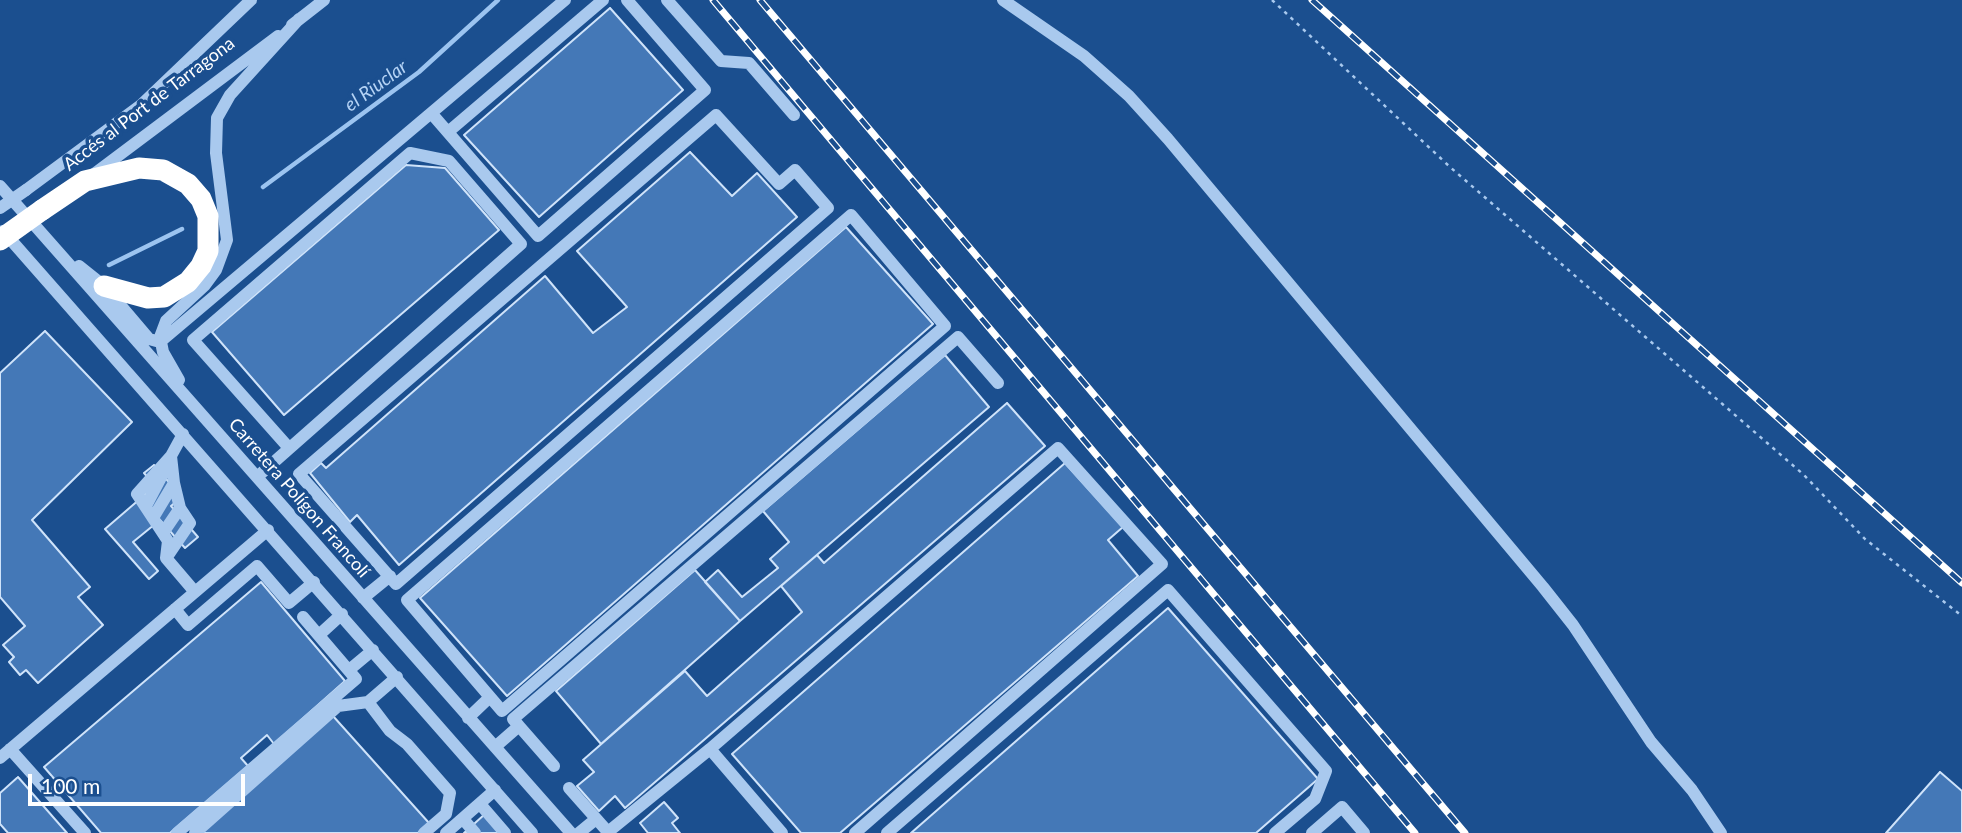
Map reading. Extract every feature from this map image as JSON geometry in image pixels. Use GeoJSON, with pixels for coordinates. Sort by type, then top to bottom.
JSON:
{"type":"FeatureCollection","features":[{"type":"Feature","properties":{"kind":"highway"},"geometry":{"type":"LineString","coordinates":[[85,181],[139,168],[163,170],[188,184],[201,199],[208,216],[208,251],[188,282],[164,297],[148,298],[104,286]]}},
{"type":"Feature","properties":{"kind":"highway","name":"Accés al Port de Tarragona"},"geometry":{"type":"LineString","coordinates":[[0,240],[85,181]]}},
{"type":"Feature","properties":{"kind":"street","name":"Accés al Port de Tarragona"},"geometry":{"type":"LineString","coordinates":[[0,208],[141,105],[251,0]]}},
{"type":"Feature","properties":{"kind":"street","name":"Accés al Port de Tarragona"},"geometry":{"type":"LineString","coordinates":[[85,181],[324,0]]}},
{"type":"Feature","properties":{"kind":"street"},"geometry":{"type":"LineString","coordinates":[[160,342],[565,0]]}},
{"type":"Feature","properties":{"kind":"street"},"geometry":{"type":"LineString","coordinates":[[448,132],[603,0]]}},
{"type":"Feature","properties":{"kind":"street"},"geometry":{"type":"LineString","coordinates":[[432,114],[538,236],[705,90],[627,0]]}},
{"type":"Feature","properties":{"kind":"street"},"geometry":{"type":"LineString","coordinates":[[667,0],[721,61],[749,63],[794,115]]}},
{"type":"Feature","properties":{"kind":"street"},"geometry":{"type":"LineString","coordinates":[[1003,0],[1084,57],[1129,96],[1168,139],[1543,587],[1573,625],[1651,743],[1692,790],[1721,833]]}},
{"type":"Feature","properties":{"kind":"street"},"geometry":{"type":"LineString","coordinates":[[194,405],[160,342],[166,321],[205,285],[223,256],[227,240],[216,153],[217,118],[230,95],[299,19]]}},
{"type":"Feature","properties":{"kind":"street"},"geometry":{"type":"LineString","coordinates":[[716,115],[779,184],[795,170],[828,208],[396,584],[390,576],[299,474],[716,115]]}},
{"type":"Feature","properties":{"kind":"street"},"geometry":{"type":"LineString","coordinates":[[257,477],[520,244],[449,161],[410,153],[193,340],[289,448]]}},
{"type":"Feature","properties":{"kind":"street","name":"Carretera Polígon Francolí"},"geometry":{"type":"LineString","coordinates":[[0,186],[571,833]]}},
{"type":"Feature","properties":{"kind":"street"},"geometry":{"type":"LineString","coordinates":[[851,215],[945,326],[502,710],[490,697],[407,600],[851,215]]}},
{"type":"Feature","properties":{"kind":"street"},"geometry":{"type":"LineString","coordinates":[[0,228],[532,833]]}},
{"type":"Feature","properties":{"kind":"street"},"geometry":{"type":"LineString","coordinates":[[56,250],[104,286],[149,339],[160,342]]}},
{"type":"Feature","properties":{"kind":"street"},"geometry":{"type":"LineString","coordinates":[[554,766],[513,719],[958,337],[998,383]]}},
{"type":"Feature","properties":{"kind":"street"},"geometry":{"type":"LineString","coordinates":[[183,434],[172,456],[138,494],[168,541],[166,558],[195,592]]}},
{"type":"Feature","properties":{"kind":"street"},"geometry":{"type":"LineString","coordinates":[[569,788],[608,832],[710,749],[1059,448],[1162,564],[855,833]]}},
{"type":"Feature","properties":{"kind":"street"},"geometry":{"type":"LineString","coordinates":[[166,558],[190,523],[180,508],[174,483],[172,456]]}},
{"type":"Feature","properties":{"kind":"street"},"geometry":{"type":"LineString","coordinates":[[153,518],[174,483]]}},
{"type":"Feature","properties":{"kind":"street"},"geometry":{"type":"LineString","coordinates":[[163,533],[180,508]]}},
{"type":"Feature","properties":{"kind":"street"},"geometry":{"type":"LineString","coordinates":[[85,833],[5,753],[268,530]]}},
{"type":"Feature","properties":{"kind":"street"},"geometry":{"type":"LineString","coordinates":[[175,609],[188,625],[257,566],[289,603],[314,582]]}},
{"type":"Feature","properties":{"kind":"street"},"geometry":{"type":"LineString","coordinates":[[363,598],[390,576]]}},
{"type":"Feature","properties":{"kind":"street"},"geometry":{"type":"LineString","coordinates":[[887,833],[1168,590],[1326,771],[1315,799],[1275,833]]}},
{"type":"Feature","properties":{"kind":"street"},"geometry":{"type":"LineString","coordinates":[[319,635],[342,614]]}},
{"type":"Feature","properties":{"kind":"street"},"geometry":{"type":"LineString","coordinates":[[177,833],[356,679],[303,617]]}},
{"type":"Feature","properties":{"kind":"street"},"geometry":{"type":"LineString","coordinates":[[349,670],[373,650]]}},
{"type":"Feature","properties":{"kind":"street"},"geometry":{"type":"LineString","coordinates":[[195,833],[338,706],[368,702],[397,677]]}},
{"type":"Feature","properties":{"kind":"street"},"geometry":{"type":"LineString","coordinates":[[468,718],[490,697]]}},
{"type":"Feature","properties":{"kind":"street"},"geometry":{"type":"LineString","coordinates":[[368,702],[390,731],[407,744],[450,793],[446,814],[424,833]]}},
{"type":"Feature","properties":{"kind":"street"},"geometry":{"type":"LineString","coordinates":[[495,747],[519,726]]}},
{"type":"Feature","properties":{"kind":"street"},"geometry":{"type":"LineString","coordinates":[[710,749],[782,833]]}},
{"type":"Feature","properties":{"kind":"street"},"geometry":{"type":"LineString","coordinates":[[446,833],[495,790]]}},
{"type":"Feature","properties":{"kind":"street"},"geometry":{"type":"LineString","coordinates":[[480,804],[505,833]]}},
{"type":"Feature","properties":{"kind":"street"},"geometry":{"type":"LineString","coordinates":[[1312,833],[1342,807],[1364,833]]}},
{"type":"Feature","properties":{"kind":"street"},"geometry":{"type":"LineString","coordinates":[[579,833],[596,818]]}},
{"type":"Feature","properties":{"kind":"street"},"geometry":{"type":"LineString","coordinates":[[463,819],[475,833]]}},
{"type":"Feature","properties":{"kind":"path"},"geometry":{"type":"LineString","coordinates":[[1272,0],[1450,167],[1804,475],[1865,539],[1962,616]]}},
{"type":"Feature","properties":{"kind":"building"},"geometry":{"type":"Polygon","coordinates":[[[610,8],[683,90],[539,217],[464,135],[610,8]]]}},
{"type":"Feature","properties":{"kind":"building"},"geometry":{"type":"Polygon","coordinates":[[[690,152],[732,196],[757,173],[797,217],[399,565],[357,515],[350,522],[310,473],[321,463],[326,468],[545,276],[593,333],[627,307],[577,251],[690,152]]]}},
{"type":"Feature","properties":{"kind":"building"},"geometry":{"type":"Polygon","coordinates":[[[406,165],[445,168],[499,230],[284,415],[212,332],[406,165]]]}},
{"type":"Feature","properties":{"kind":"building"},"geometry":{"type":"Polygon","coordinates":[[[846,227],[933,324],[507,696],[420,598],[846,227]]]}},
{"type":"Feature","properties":{"kind":"building"},"geometry":{"type":"Polygon","coordinates":[[[45,331],[132,422],[32,520],[90,587],[78,597],[103,625],[38,683],[26,670],[20,675],[9,662],[14,657],[3,645],[25,626],[0,597],[0,373],[45,331]]]}},
{"type":"Feature","properties":{"kind":"building"},"geometry":{"type":"Polygon","coordinates":[[[945,355],[989,407],[740,621],[705,582],[718,570],[742,597],[778,568],[770,559],[789,542],[763,511],[945,355]]]}},
{"type":"Feature","properties":{"kind":"building"},"geometry":{"type":"Polygon","coordinates":[[[1007,403],[1045,446],[625,808],[615,796],[599,811],[577,786],[594,772],[583,760],[685,671],[707,696],[802,612],[781,586],[817,555],[824,563],[1007,403]]]}},
{"type":"Feature","properties":{"kind":"building"},"geometry":{"type":"Polygon","coordinates":[[[1065,463],[1123,527],[1108,540],[1138,576],[840,833],[801,833],[732,754],[1065,463]]]}},
{"type":"Feature","properties":{"kind":"building"},"geometry":{"type":"Polygon","coordinates":[[[154,465],[182,497],[171,506],[198,537],[185,548],[160,520],[133,542],[158,571],[149,579],[105,529],[155,486],[144,473],[154,465]]]}},
{"type":"Feature","properties":{"kind":"building"},"geometry":{"type":"Polygon","coordinates":[[[695,570],[740,621],[601,744],[556,691],[695,570]]]}},
{"type":"Feature","properties":{"kind":"building"},"geometry":{"type":"Polygon","coordinates":[[[261,582],[345,681],[274,744],[267,735],[241,758],[248,766],[170,833],[101,833],[44,767],[261,582]]]}},
{"type":"Feature","properties":{"kind":"building"},"geometry":{"type":"Polygon","coordinates":[[[1168,608],[1318,779],[1256,833],[911,833],[1168,608]]]}},
{"type":"Feature","properties":{"kind":"building"},"geometry":{"type":"Polygon","coordinates":[[[333,716],[429,823],[418,833],[201,833],[333,716]]]}},
{"type":"Feature","properties":{"kind":"building"},"geometry":{"type":"Polygon","coordinates":[[[1940,772],[1962,791],[1962,833],[1886,833],[1940,772]]]}},
{"type":"Feature","properties":{"kind":"building"},"geometry":{"type":"Polygon","coordinates":[[[18,777],[67,833],[8,833],[0,824],[0,793],[18,777]]]}},
{"type":"Feature","properties":{"kind":"building"},"geometry":{"type":"Polygon","coordinates":[[[664,802],[678,818],[672,823],[680,833],[648,833],[640,823],[664,802]]]}},
{"type":"Feature","properties":{"kind":"building"},"geometry":{"type":"Polygon","coordinates":[[[485,814],[503,833],[464,833],[485,814]]]}},
{"type":"Feature","properties":{"kind":"waterway","name":"el Riuclar"},"geometry":{"type":"LineString","coordinates":[[263,187],[419,72],[498,0]]}},
{"type":"Feature","properties":{"kind":"waterway","name":"el Riuclar"},"geometry":{"type":"LineString","coordinates":[[109,265],[182,229]]}},
{"type":"Feature","properties":{"kind":"railway"},"geometry":{"type":"LineString","coordinates":[[713,0],[1415,833]]}},
{"type":"Feature","properties":{"kind":"railway"},"geometry":{"type":"LineString","coordinates":[[760,0],[1465,833]]}},
{"type":"Feature","properties":{"kind":"railway"},"geometry":{"type":"LineString","coordinates":[[1312,0],[1962,583]]}}]}
